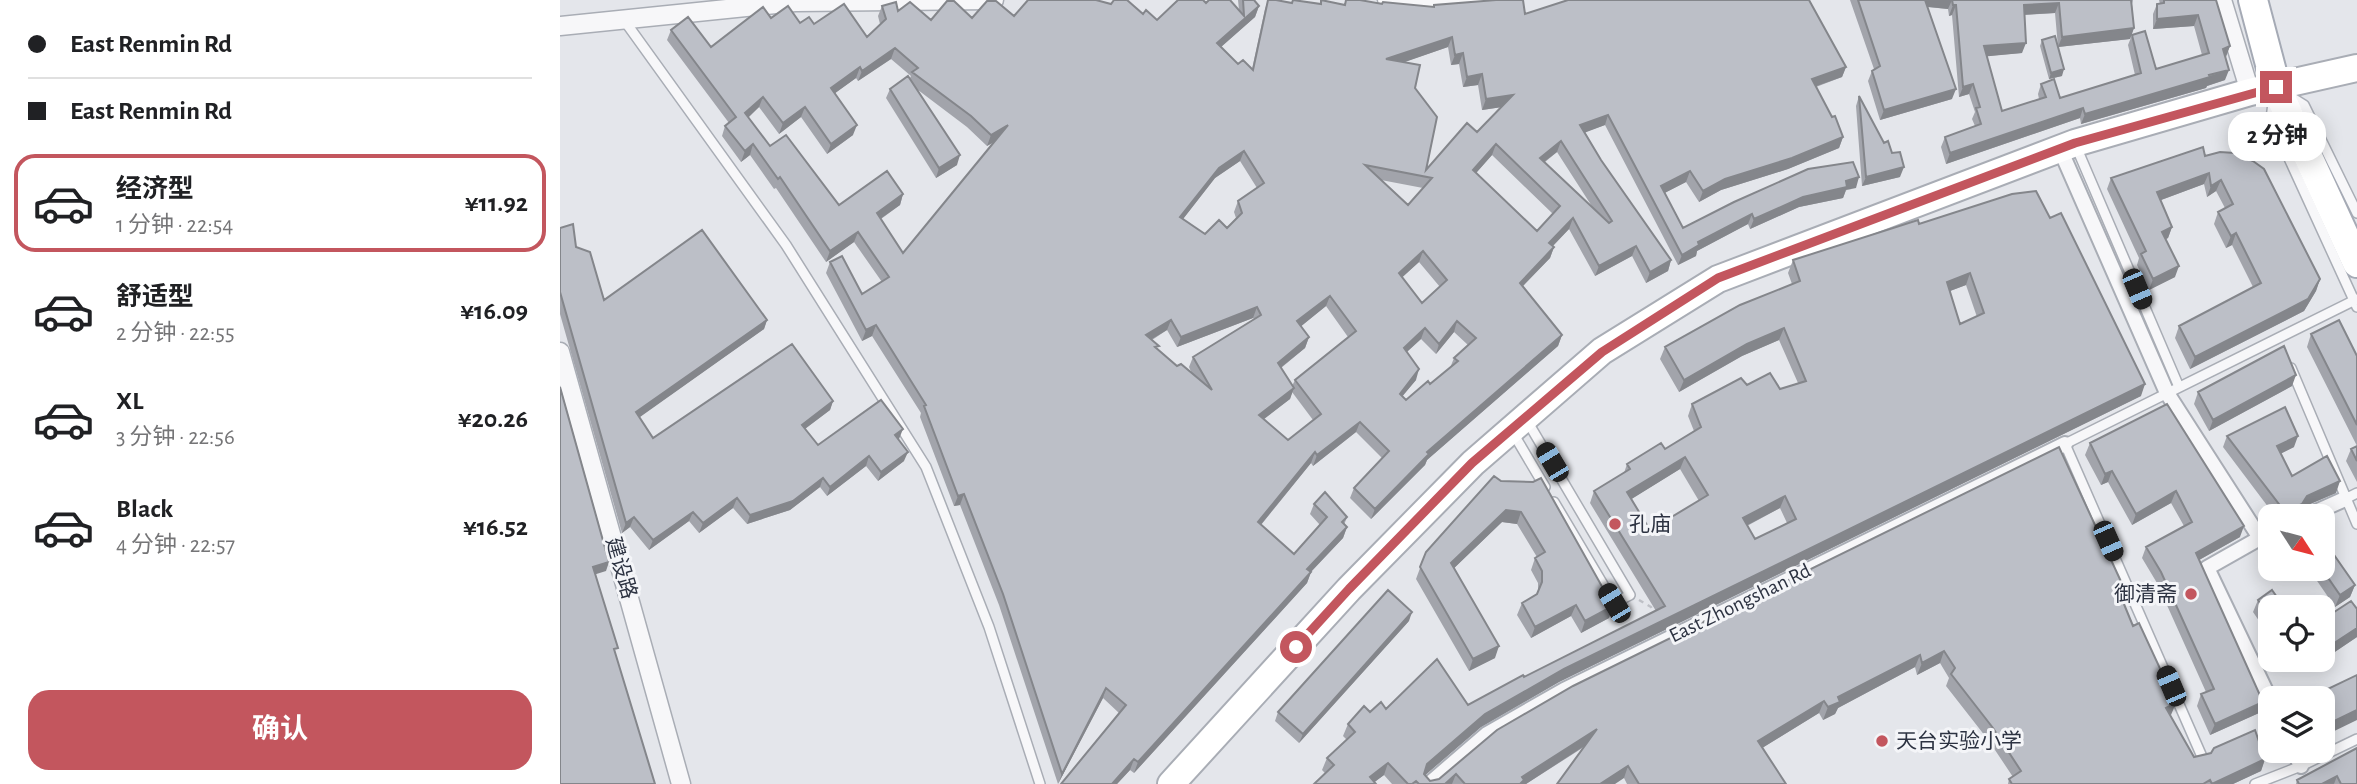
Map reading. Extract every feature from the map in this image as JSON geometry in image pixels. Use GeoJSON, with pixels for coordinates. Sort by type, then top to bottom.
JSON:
{"type":"FeatureCollection","features":[{"type":"Feature","properties":{"kind":"main road"},"geometry":{"type":"LineString","coordinates":[[2253,0],[2263,90],[2357,264]]}},
{"type":"Feature","properties":{"kind":"main road"},"geometry":{"type":"LineString","coordinates":[[1171,784],[1349,589],[1472,463],[1602,352],[1718,278],[2067,146],[2263,90],[2357,68]]}},
{"type":"Feature","properties":{"kind":"street"},"geometry":{"type":"LineString","coordinates":[[560,26],[795,2],[994,0]]}},
{"type":"Feature","properties":{"kind":"street"},"geometry":{"type":"LineString","coordinates":[[1387,0],[1488,0]]}},
{"type":"Feature","properties":{"kind":"street"},"geometry":{"type":"LineString","coordinates":[[2222,0],[2263,90]]}},
{"type":"Feature","properties":{"kind":"street"},"geometry":{"type":"LineString","coordinates":[[2067,146],[2173,390],[2258,525]]}},
{"type":"Feature","properties":{"kind":"street","name":"建设路"},"geometry":{"type":"LineString","coordinates":[[560,352],[681,784]]}},
{"type":"Feature","properties":{"kind":"street","name":"East Zhongshan Rd"},"geometry":{"type":"LineString","coordinates":[[1429,784],[1487,734],[1564,690],[2065,444]]}},
{"type":"Feature","properties":{"kind":"street"},"geometry":{"type":"LineString","coordinates":[[2333,504],[2351,496]]}},
{"type":"Feature","properties":{"kind":"street"},"geometry":{"type":"LineString","coordinates":[[2258,540],[2207,568],[2263,686]]}},
{"type":"Feature","properties":{"kind":"lane"},"geometry":{"type":"LineString","coordinates":[[624,19],[786,245],[926,467],[989,627],[1040,784]]}},
{"type":"Feature","properties":{"kind":"lane"},"geometry":{"type":"LineString","coordinates":[[2263,90],[2304,106],[2357,213]]}},
{"type":"Feature","properties":{"kind":"lane"},"geometry":{"type":"LineString","coordinates":[[2203,759],[2065,444],[2279,337],[2356,302],[2271,120],[2263,90]]}},
{"type":"Feature","properties":{"kind":"lane"},"geometry":{"type":"LineString","coordinates":[[2279,337],[2284,349]]}},
{"type":"Feature","properties":{"kind":"lane"},"geometry":{"type":"LineString","coordinates":[[2289,362],[2351,496],[2357,524]]}},
{"type":"Feature","properties":{"kind":"lane"},"geometry":{"type":"LineString","coordinates":[[1518,424],[1630,595],[1614,603],[1518,424]]}},
{"type":"Feature","properties":{"kind":"lane"},"geometry":{"type":"LineString","coordinates":[[2255,784],[2271,781],[2357,739]]}},
{"type":"Feature","properties":{"kind":"path"},"geometry":{"type":"LineString","coordinates":[[1630,595],[1651,607],[1670,638]]}},
{"type":"Feature","properties":{"kind":"building"},"geometry":{"type":"Polygon","coordinates":[[[1028,0],[1096,0],[1111,4],[1114,0],[1127,0],[1143,14],[1146,10],[1157,20],[1178,0],[1203,0],[1206,3],[1209,0],[1230,0],[1244,16],[1243,0],[1254,0],[1259,6],[1217,43],[1238,64],[1243,60],[1253,70],[1268,0],[1321,4],[1321,0],[1345,5],[1346,0],[1360,0],[1434,7],[1496,0],[1523,0],[1525,14],[1568,0],[1809,0],[1846,67],[1812,79],[1832,117],[1835,116],[1843,137],[1792,158],[1725,179],[1703,191],[1690,171],[1661,186],[1683,228],[1808,169],[1853,162],[1859,177],[1846,181],[1847,187],[1803,197],[1754,219],[1752,214],[1698,242],[1699,245],[1682,255],[1608,115],[1580,125],[1601,160],[1671,260],[1650,272],[1636,246],[1599,266],[1573,218],[1549,243],[1554,247],[1520,283],[1562,335],[1427,452],[1429,454],[1375,509],[1354,488],[1389,451],[1360,422],[1317,455],[1315,452],[1258,522],[1294,554],[1327,517],[1314,504],[1325,492],[1347,517],[1342,522],[1347,527],[1307,569],[1311,572],[1138,762],[1134,759],[1112,784],[1061,784],[1126,705],[1106,688],[1062,774],[1003,594],[964,494],[958,496],[924,406],[926,405],[876,325],[866,330],[830,262],[842,256],[862,294],[889,277],[858,232],[830,251],[780,177],[778,179],[753,144],[745,151],[725,126],[736,117],[671,30],[688,17],[711,47],[763,7],[771,18],[788,6],[800,23],[809,17],[814,24],[844,4],[867,37],[886,19],[882,6],[896,2],[898,11],[910,2],[931,20],[947,1],[954,1],[972,18],[987,1],[996,1],[1014,16],[1028,0]],[[1452,37],[1386,59],[1420,65],[1415,88],[1437,117],[1426,170],[1467,123],[1477,132],[1513,95],[1486,99],[1482,74],[1467,77],[1463,53],[1455,55],[1452,37]],[[895,48],[862,71],[860,67],[831,88],[857,125],[831,144],[805,107],[783,123],[763,97],[745,113],[770,146],[786,135],[839,205],[887,171],[903,194],[877,213],[903,253],[1008,125],[991,135],[971,116],[912,72],[918,68],[895,48]],[[1561,141],[1540,158],[1609,223],[1612,221],[1561,141]],[[1496,144],[1473,170],[1537,231],[1560,206],[1496,144]],[[1244,151],[1219,168],[1180,217],[1205,234],[1219,220],[1227,228],[1242,213],[1238,201],[1264,183],[1244,151]],[[1365,165],[1408,205],[1432,178],[1365,165]],[[1423,251],[1399,273],[1422,303],[1447,280],[1423,251]],[[1330,296],[1297,321],[1309,337],[1278,363],[1294,388],[1259,415],[1288,440],[1321,414],[1295,380],[1356,331],[1330,296]],[[1257,307],[1181,337],[1171,320],[1146,335],[1159,346],[1155,347],[1177,366],[1181,364],[1212,390],[1193,357],[1261,315],[1257,307]],[[1457,321],[1439,344],[1425,328],[1404,348],[1419,369],[1400,394],[1406,400],[1458,361],[1454,358],[1476,338],[1457,321]]]}},
{"type":"Feature","properties":{"kind":"building"},"geometry":{"type":"Polygon","coordinates":[[[1858,0],[1925,0],[1956,89],[1884,110],[1872,71],[1880,66],[1858,0]]]}},
{"type":"Feature","properties":{"kind":"building"},"geometry":{"type":"Polygon","coordinates":[[[1952,0],[2131,0],[2134,28],[2062,37],[2059,3],[2024,5],[2026,43],[1984,46],[2002,111],[2046,97],[2041,84],[2054,79],[2060,98],[2141,73],[2132,35],[2145,31],[2156,69],[2209,53],[2198,15],[2157,19],[2157,4],[2164,3],[2164,0],[2216,0],[2230,46],[2223,49],[2229,70],[2085,114],[2083,108],[1950,153],[1945,137],[1981,124],[1976,108],[1980,107],[1973,84],[1963,87],[1956,5],[1953,5],[1952,0]]]}},
{"type":"Feature","properties":{"kind":"building"},"geometry":{"type":"Polygon","coordinates":[[[2055,36],[2064,69],[2051,73],[2042,40],[2055,36]]]}},
{"type":"Feature","properties":{"kind":"building"},"geometry":{"type":"Polygon","coordinates":[[[908,76],[960,155],[939,168],[890,89],[908,76]]]}},
{"type":"Feature","properties":{"kind":"building"},"geometry":{"type":"Polygon","coordinates":[[[1859,96],[1884,143],[1888,141],[1892,153],[1900,152],[1904,167],[1866,177],[1859,96]]]}},
{"type":"Feature","properties":{"kind":"building"},"geometry":{"type":"Polygon","coordinates":[[[2203,147],[2205,156],[2220,152],[2235,153],[2264,169],[2320,279],[2308,299],[2195,357],[2179,326],[2261,283],[2236,233],[2231,236],[2218,212],[2233,204],[2221,180],[2211,186],[2209,173],[2157,192],[2172,227],[2162,232],[2179,266],[2153,279],[2141,254],[2146,251],[2111,178],[2203,147]]]}},
{"type":"Feature","properties":{"kind":"building"},"geometry":{"type":"Polygon","coordinates":[[[2036,191],[2050,218],[2061,213],[2145,384],[1564,669],[1485,714],[1427,764],[1424,774],[1430,781],[1439,779],[1497,730],[1573,686],[2059,447],[2124,588],[2119,592],[2133,626],[2139,623],[2176,703],[2166,708],[2194,757],[2211,753],[2214,748],[2255,730],[2258,739],[2258,762],[2212,784],[2210,780],[2203,784],[2012,784],[2009,779],[2021,771],[1993,728],[1951,674],[1955,668],[1944,651],[1922,663],[1920,655],[1838,697],[1840,702],[1828,707],[1824,701],[1758,741],[1786,784],[1639,784],[1628,766],[1600,784],[1557,784],[1597,729],[1522,777],[1524,780],[1520,784],[1465,784],[1456,774],[1445,784],[1419,784],[1416,781],[1408,784],[1388,763],[1370,777],[1376,784],[1314,784],[1334,765],[1327,758],[1355,732],[1348,724],[1364,706],[1370,712],[1381,702],[1386,709],[1437,659],[1468,705],[1523,675],[1524,677],[1665,606],[1594,491],[1630,469],[1627,464],[1661,443],[1665,449],[1701,427],[1692,404],[1741,378],[1747,385],[1770,373],[1780,389],[1806,381],[1784,328],[1747,344],[1684,380],[1665,347],[1740,305],[1800,281],[1793,260],[1918,220],[1919,224],[2012,194],[2036,191]],[[1970,273],[1947,282],[1960,324],[1984,313],[1970,273]],[[1685,457],[1627,492],[1650,530],[1708,495],[1685,457]],[[1785,496],[1743,518],[1755,539],[1796,519],[1785,496]]]}},
{"type":"Feature","properties":{"kind":"building"},"geometry":{"type":"Polygon","coordinates":[[[573,224],[576,247],[590,252],[604,300],[702,230],[767,320],[636,412],[653,438],[792,344],[833,401],[802,425],[818,445],[881,400],[903,429],[895,435],[908,452],[881,472],[869,456],[830,487],[823,478],[793,501],[750,515],[737,498],[703,523],[693,512],[653,540],[634,517],[626,523],[560,292],[560,228],[573,224]]]}},
{"type":"Feature","properties":{"kind":"building"},"geometry":{"type":"Polygon","coordinates":[[[2339,320],[2357,356],[2357,425],[2311,334],[2339,320]]]}},
{"type":"Feature","properties":{"kind":"building"},"geometry":{"type":"Polygon","coordinates":[[[2284,346],[2296,375],[2213,420],[2198,392],[2284,346]]]}},
{"type":"Feature","properties":{"kind":"building"},"geometry":{"type":"Polygon","coordinates":[[[560,387],[609,562],[593,567],[618,648],[614,649],[655,784],[560,784],[560,387]]]}},
{"type":"Feature","properties":{"kind":"building"},"geometry":{"type":"Polygon","coordinates":[[[2167,404],[2244,526],[2196,553],[2258,691],[2258,704],[2215,724],[2201,694],[2214,689],[2161,572],[2146,547],[2192,522],[2176,491],[2136,514],[2112,471],[2105,474],[2090,443],[2167,404]]]}},
{"type":"Feature","properties":{"kind":"building"},"geometry":{"type":"Polygon","coordinates":[[[2285,407],[2298,436],[2277,446],[2292,476],[2327,456],[2340,481],[2307,496],[2302,504],[2279,504],[2227,436],[2285,407]]]}},
{"type":"Feature","properties":{"kind":"building"},"geometry":{"type":"Polygon","coordinates":[[[2357,446],[2357,461],[2351,449],[2357,446]]]}},
{"type":"Feature","properties":{"kind":"building"},"geometry":{"type":"Polygon","coordinates":[[[1494,476],[1501,481],[1533,482],[1541,478],[1613,606],[1585,621],[1576,605],[1535,627],[1522,603],[1537,594],[1542,582],[1542,571],[1535,558],[1545,552],[1521,512],[1506,510],[1451,563],[1499,646],[1473,659],[1420,567],[1426,552],[1494,476]]]}},
{"type":"Feature","properties":{"kind":"building"},"geometry":{"type":"Polygon","coordinates":[[[2335,556],[2355,585],[2340,595],[2330,581],[2335,581],[2335,556]]]}},
{"type":"Feature","properties":{"kind":"building"},"geometry":{"type":"Polygon","coordinates":[[[1388,590],[1412,612],[1303,734],[1278,712],[1388,590]]]}},
{"type":"Feature","properties":{"kind":"building"},"geometry":{"type":"Polygon","coordinates":[[[2351,601],[2357,609],[2357,628],[2335,642],[2335,611],[2351,601]]]}},
{"type":"Feature","properties":{"kind":"building"},"geometry":{"type":"Polygon","coordinates":[[[2357,675],[2357,710],[2335,721],[2335,686],[2357,675]]]}},
{"type":"Feature","properties":{"kind":"building"},"geometry":{"type":"Polygon","coordinates":[[[2357,748],[2357,784],[2341,784],[2337,776],[2322,784],[2299,784],[2297,780],[2329,763],[2335,763],[2335,760],[2357,748]]]}},
{"type":"Feature","properties":{"kind":"place","name":"孔庙"},"geometry":{"type":"Point","coordinates":[1615,524]}},
{"type":"Feature","properties":{"kind":"place","name":"御清斋"},"geometry":{"type":"Point","coordinates":[2191,594]}},
{"type":"Feature","properties":{"kind":"place","name":"天台实验小学"},"geometry":{"type":"Point","coordinates":[1882,741]}},
{"type":"Feature","properties":{"kind":"route"},"geometry":{"type":"LineString","coordinates":[[1296,647],[1472,463],[1602,352],[1718,278],[2075,143],[2250,92],[2276,87]]}}]}
